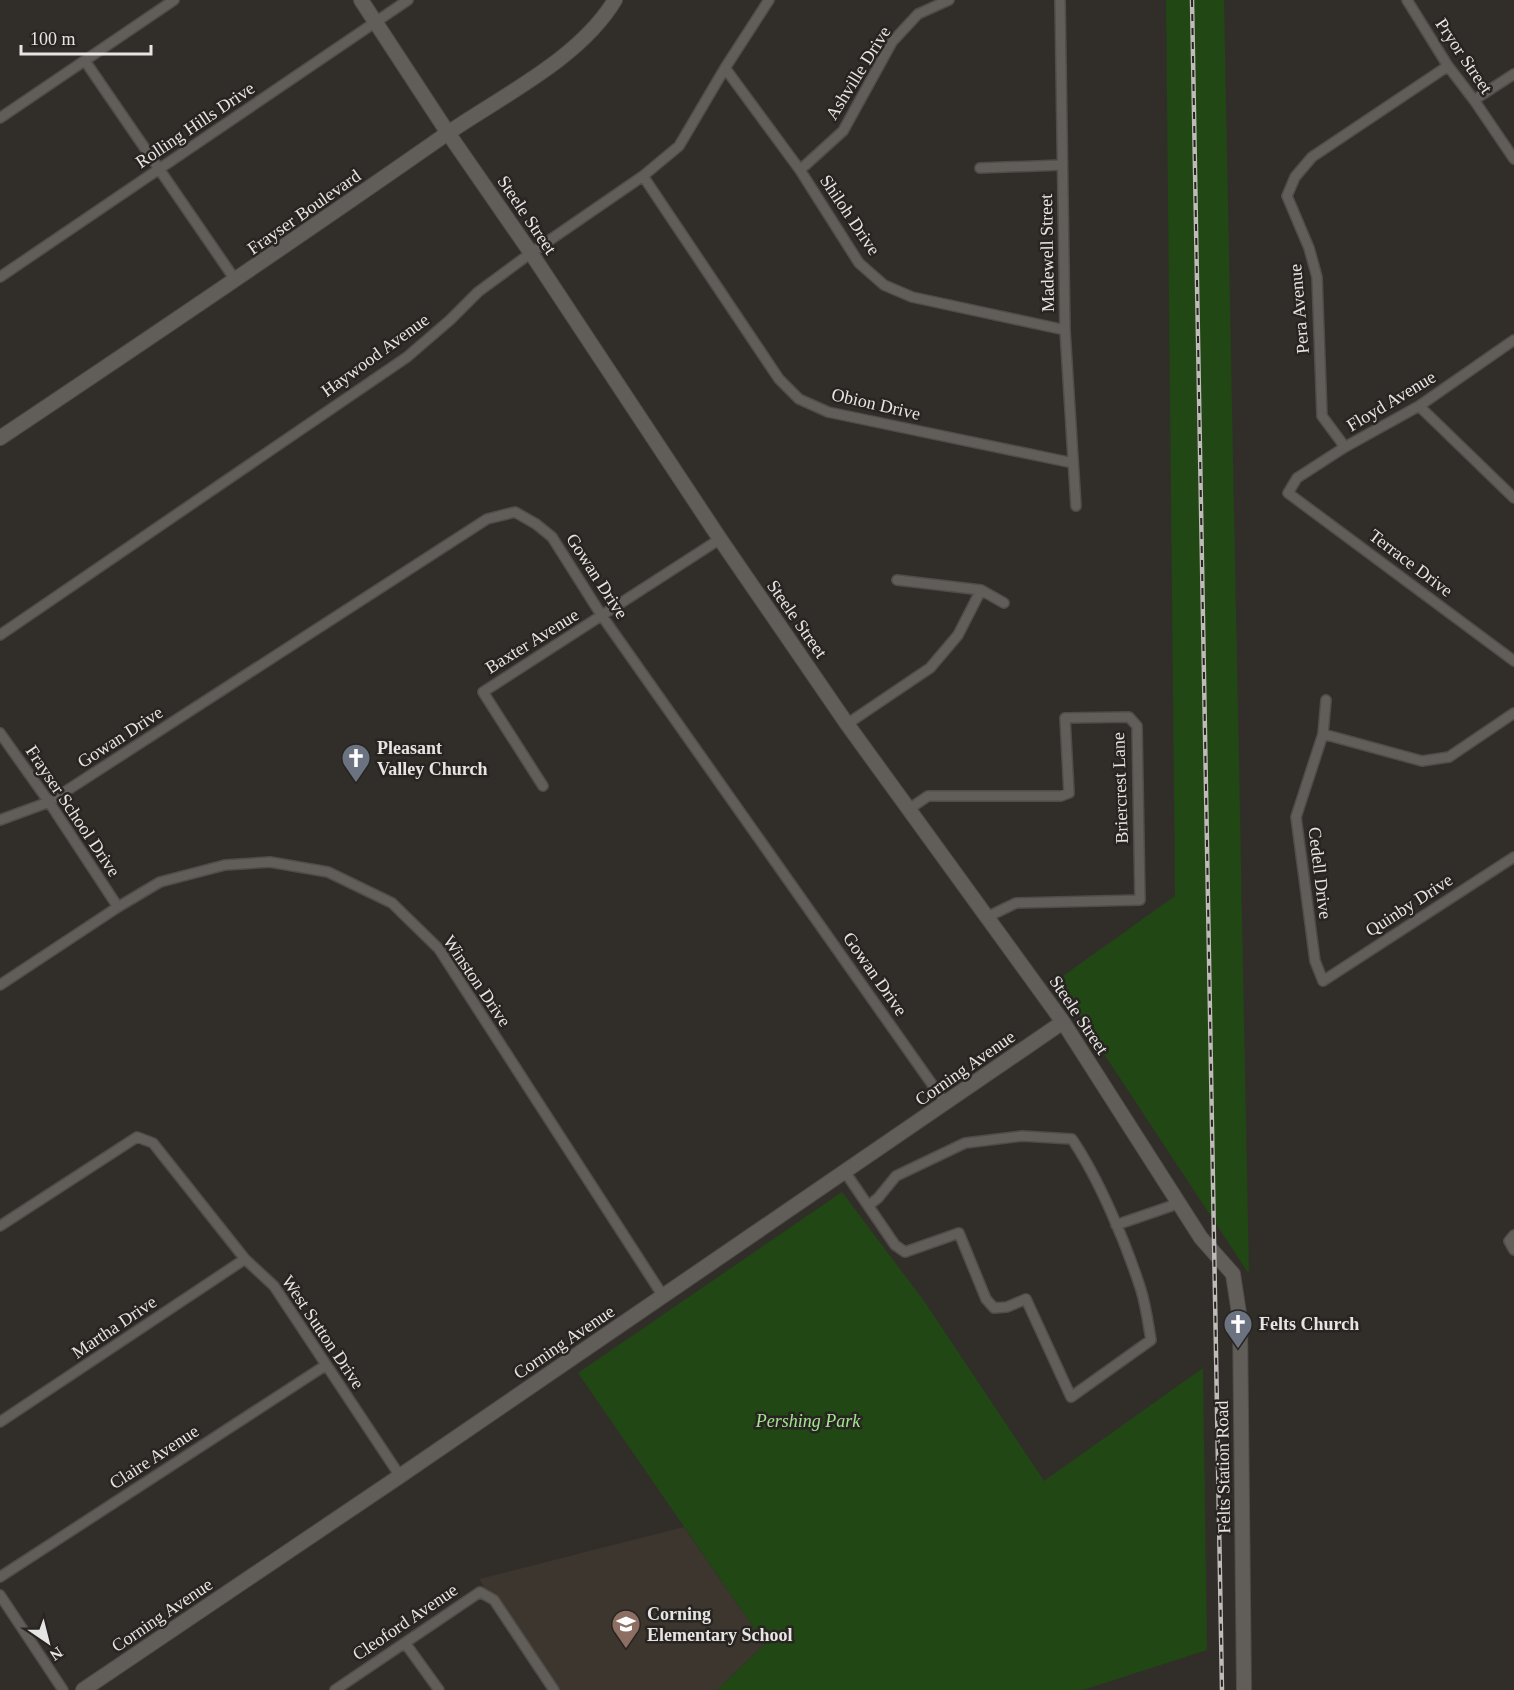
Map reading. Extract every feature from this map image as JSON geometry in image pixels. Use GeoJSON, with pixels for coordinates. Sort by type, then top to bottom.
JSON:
{"type":"FeatureCollection","features":[{"type":"Feature","properties":{"kind":"street"},"geometry":{"type":"LineString","coordinates":[[0,118],[174,0]]}},
{"type":"Feature","properties":{"kind":"street","name":"Steele Street"},"geometry":{"type":"LineString","coordinates":[[361,0],[720,539],[847,724],[1063,1022],[1201,1238],[1214,1251]]}},
{"type":"Feature","properties":{"kind":"street","name":"Rolling Hills Drive"},"geometry":{"type":"LineString","coordinates":[[0,277],[408,0]]}},
{"type":"Feature","properties":{"kind":"street","name":"Frayser Boulevard"},"geometry":{"type":"LineString","coordinates":[[0,438],[236,281],[448,133],[564,56],[586,37],[615,0]]}},
{"type":"Feature","properties":{"kind":"street","name":"Haywood Avenue"},"geometry":{"type":"LineString","coordinates":[[0,635],[407,357],[478,292],[643,176],[679,146],[769,0]]}},
{"type":"Feature","properties":{"kind":"street","name":"Ashville Drive"},"geometry":{"type":"LineString","coordinates":[[800,170],[843,131],[892,42],[918,14],[949,0]]}},
{"type":"Feature","properties":{"kind":"street","name":"Madewell Street"},"geometry":{"type":"LineString","coordinates":[[1060,0],[1065,330],[1076,506]]}},
{"type":"Feature","properties":{"kind":"street","name":"Pryor Street"},"geometry":{"type":"LineString","coordinates":[[1407,0],[1448,66],[1514,159]]}},
{"type":"Feature","properties":{"kind":"street"},"geometry":{"type":"LineString","coordinates":[[85,61],[236,281]]}},
{"type":"Feature","properties":{"kind":"street","name":"Pera Avenue"},"geometry":{"type":"LineString","coordinates":[[1345,447],[1322,416],[1317,277],[1310,248],[1287,196],[1295,177],[1312,157],[1448,66]]}},
{"type":"Feature","properties":{"kind":"street","name":"Shiloh Drive"},"geometry":{"type":"LineString","coordinates":[[725,68],[800,170],[859,263],[884,285],[912,297],[1065,330]]}},
{"type":"Feature","properties":{"kind":"street"},"geometry":{"type":"LineString","coordinates":[[1474,100],[1514,74]]}},
{"type":"Feature","properties":{"kind":"street"},"geometry":{"type":"LineString","coordinates":[[980,168],[1062,165]]}},
{"type":"Feature","properties":{"kind":"street","name":"Obion Drive"},"geometry":{"type":"LineString","coordinates":[[643,176],[779,379],[799,399],[828,412],[1073,464]]}},
{"type":"Feature","properties":{"kind":"street","name":"Floyd Avenue"},"geometry":{"type":"LineString","coordinates":[[1288,493],[1298,478],[1345,447],[1419,406],[1514,340]]}},
{"type":"Feature","properties":{"kind":"street"},"geometry":{"type":"LineString","coordinates":[[1419,406],[1514,498]]}},
{"type":"Feature","properties":{"kind":"street","name":"Terrace Drive"},"geometry":{"type":"LineString","coordinates":[[1288,493],[1514,661]]}},
{"type":"Feature","properties":{"kind":"street","name":"Gowan Drive"},"geometry":{"type":"LineString","coordinates":[[0,820],[49,802],[487,519],[515,512],[536,524],[552,537],[602,616],[946,1104]]}},
{"type":"Feature","properties":{"kind":"street","name":"Baxter Avenue"},"geometry":{"type":"LineString","coordinates":[[543,786],[483,692],[720,539]]}},
{"type":"Feature","properties":{"kind":"street"},"geometry":{"type":"LineString","coordinates":[[897,580],[981,590],[1004,603]]}},
{"type":"Feature","properties":{"kind":"street"},"geometry":{"type":"LineString","coordinates":[[847,724],[930,668],[958,635],[981,590]]}},
{"type":"Feature","properties":{"kind":"street","name":"Cedell Drive"},"geometry":{"type":"LineString","coordinates":[[1323,981],[1315,961],[1296,817],[1323,734],[1326,700]]}},
{"type":"Feature","properties":{"kind":"street"},"geometry":{"type":"LineString","coordinates":[[1323,734],[1422,761],[1449,757],[1514,713]]}},
{"type":"Feature","properties":{"kind":"street","name":"Briercrest Lane"},"geometry":{"type":"LineString","coordinates":[[909,809],[928,796],[1061,796],[1069,793],[1065,718],[1129,717],[1137,726],[1140,900],[1016,903],[987,917]]}},
{"type":"Feature","properties":{"kind":"street","name":"Frayser School Drive"},"geometry":{"type":"LineString","coordinates":[[0,733],[49,802],[118,907]]}},
{"type":"Feature","properties":{"kind":"street","name":"Quinby Drive"},"geometry":{"type":"LineString","coordinates":[[1323,981],[1514,857]]}},
{"type":"Feature","properties":{"kind":"street","name":"Winston Drive"},"geometry":{"type":"LineString","coordinates":[[0,985],[160,882],[225,865],[270,862],[328,872],[392,903],[439,949],[663,1296]]}},
{"type":"Feature","properties":{"kind":"street","name":"Corning Avenue"},"geometry":{"type":"LineString","coordinates":[[83,1690],[946,1104],[1063,1022]]}},
{"type":"Feature","properties":{"kind":"street"},"geometry":{"type":"LineString","coordinates":[[845,1172],[895,1245],[905,1252],[959,1233],[986,1299],[994,1308],[1007,1307],[1026,1299],[1071,1397],[1151,1340],[1141,1291],[1116,1225],[1072,1139],[1023,1136],[965,1143],[896,1176],[878,1198],[869,1205]]}},
{"type":"Feature","properties":{"kind":"street","name":"West Sutton Drive"},"geometry":{"type":"LineString","coordinates":[[0,1226],[137,1137],[153,1143],[245,1259],[274,1286],[400,1476]]}},
{"type":"Feature","properties":{"kind":"street"},"geometry":{"type":"LineString","coordinates":[[1116,1225],[1180,1203]]}},
{"type":"Feature","properties":{"kind":"street"},"geometry":{"type":"LineString","coordinates":[[1514,1235],[1509,1241],[1514,1250]]}},
{"type":"Feature","properties":{"kind":"street","name":"Felts Station Road"},"geometry":{"type":"LineString","coordinates":[[1214,1251],[1233,1274],[1240,1320],[1244,1690]]}},
{"type":"Feature","properties":{"kind":"street","name":"Martha Drive"},"geometry":{"type":"LineString","coordinates":[[0,1422],[245,1259]]}},
{"type":"Feature","properties":{"kind":"street","name":"Claire Avenue"},"geometry":{"type":"LineString","coordinates":[[0,1577],[326,1365]]}},
{"type":"Feature","properties":{"kind":"street","name":"Cleoford Avenue"},"geometry":{"type":"LineString","coordinates":[[335,1690],[480,1592],[494,1600],[555,1690]]}},
{"type":"Feature","properties":{"kind":"street"},"geometry":{"type":"LineString","coordinates":[[0,1595],[63,1690]]}},
{"type":"Feature","properties":{"kind":"street"},"geometry":{"type":"LineString","coordinates":[[405,1642],[439,1690]]}},
{"type":"Feature","properties":{"kind":"shaded area"},"geometry":{"type":"Polygon","coordinates":[[[684,1527],[765,1644],[717,1690],[548,1690],[479,1579],[684,1527]]]}},
{"type":"Feature","properties":{"kind":"green space"},"geometry":{"type":"Polygon","coordinates":[[[1166,0],[1224,0],[1249,1274],[1056,981],[1175,896],[1166,0]]]}},
{"type":"Feature","properties":{"kind":"green space","name":"Pershing Park"},"geometry":{"type":"Polygon","coordinates":[[[842,1192],[924,1301],[1044,1481],[1203,1368],[1207,1650],[1083,1690],[717,1690],[765,1644],[578,1373],[842,1192]]]}},
{"type":"Feature","properties":{"kind":"railway"},"geometry":{"type":"LineString","coordinates":[[1192,0],[1222,1690]]}},
{"type":"Feature","properties":{"kind":"place","name":"Pleasant Valley Church"},"geometry":{"type":"Point","coordinates":[356,784]}},
{"type":"Feature","properties":{"kind":"place","name":"Felts Church"},"geometry":{"type":"Point","coordinates":[1238,1350]}},
{"type":"Feature","properties":{"kind":"place","name":"Corning Elementary School"},"geometry":{"type":"Point","coordinates":[626,1650]}}]}
